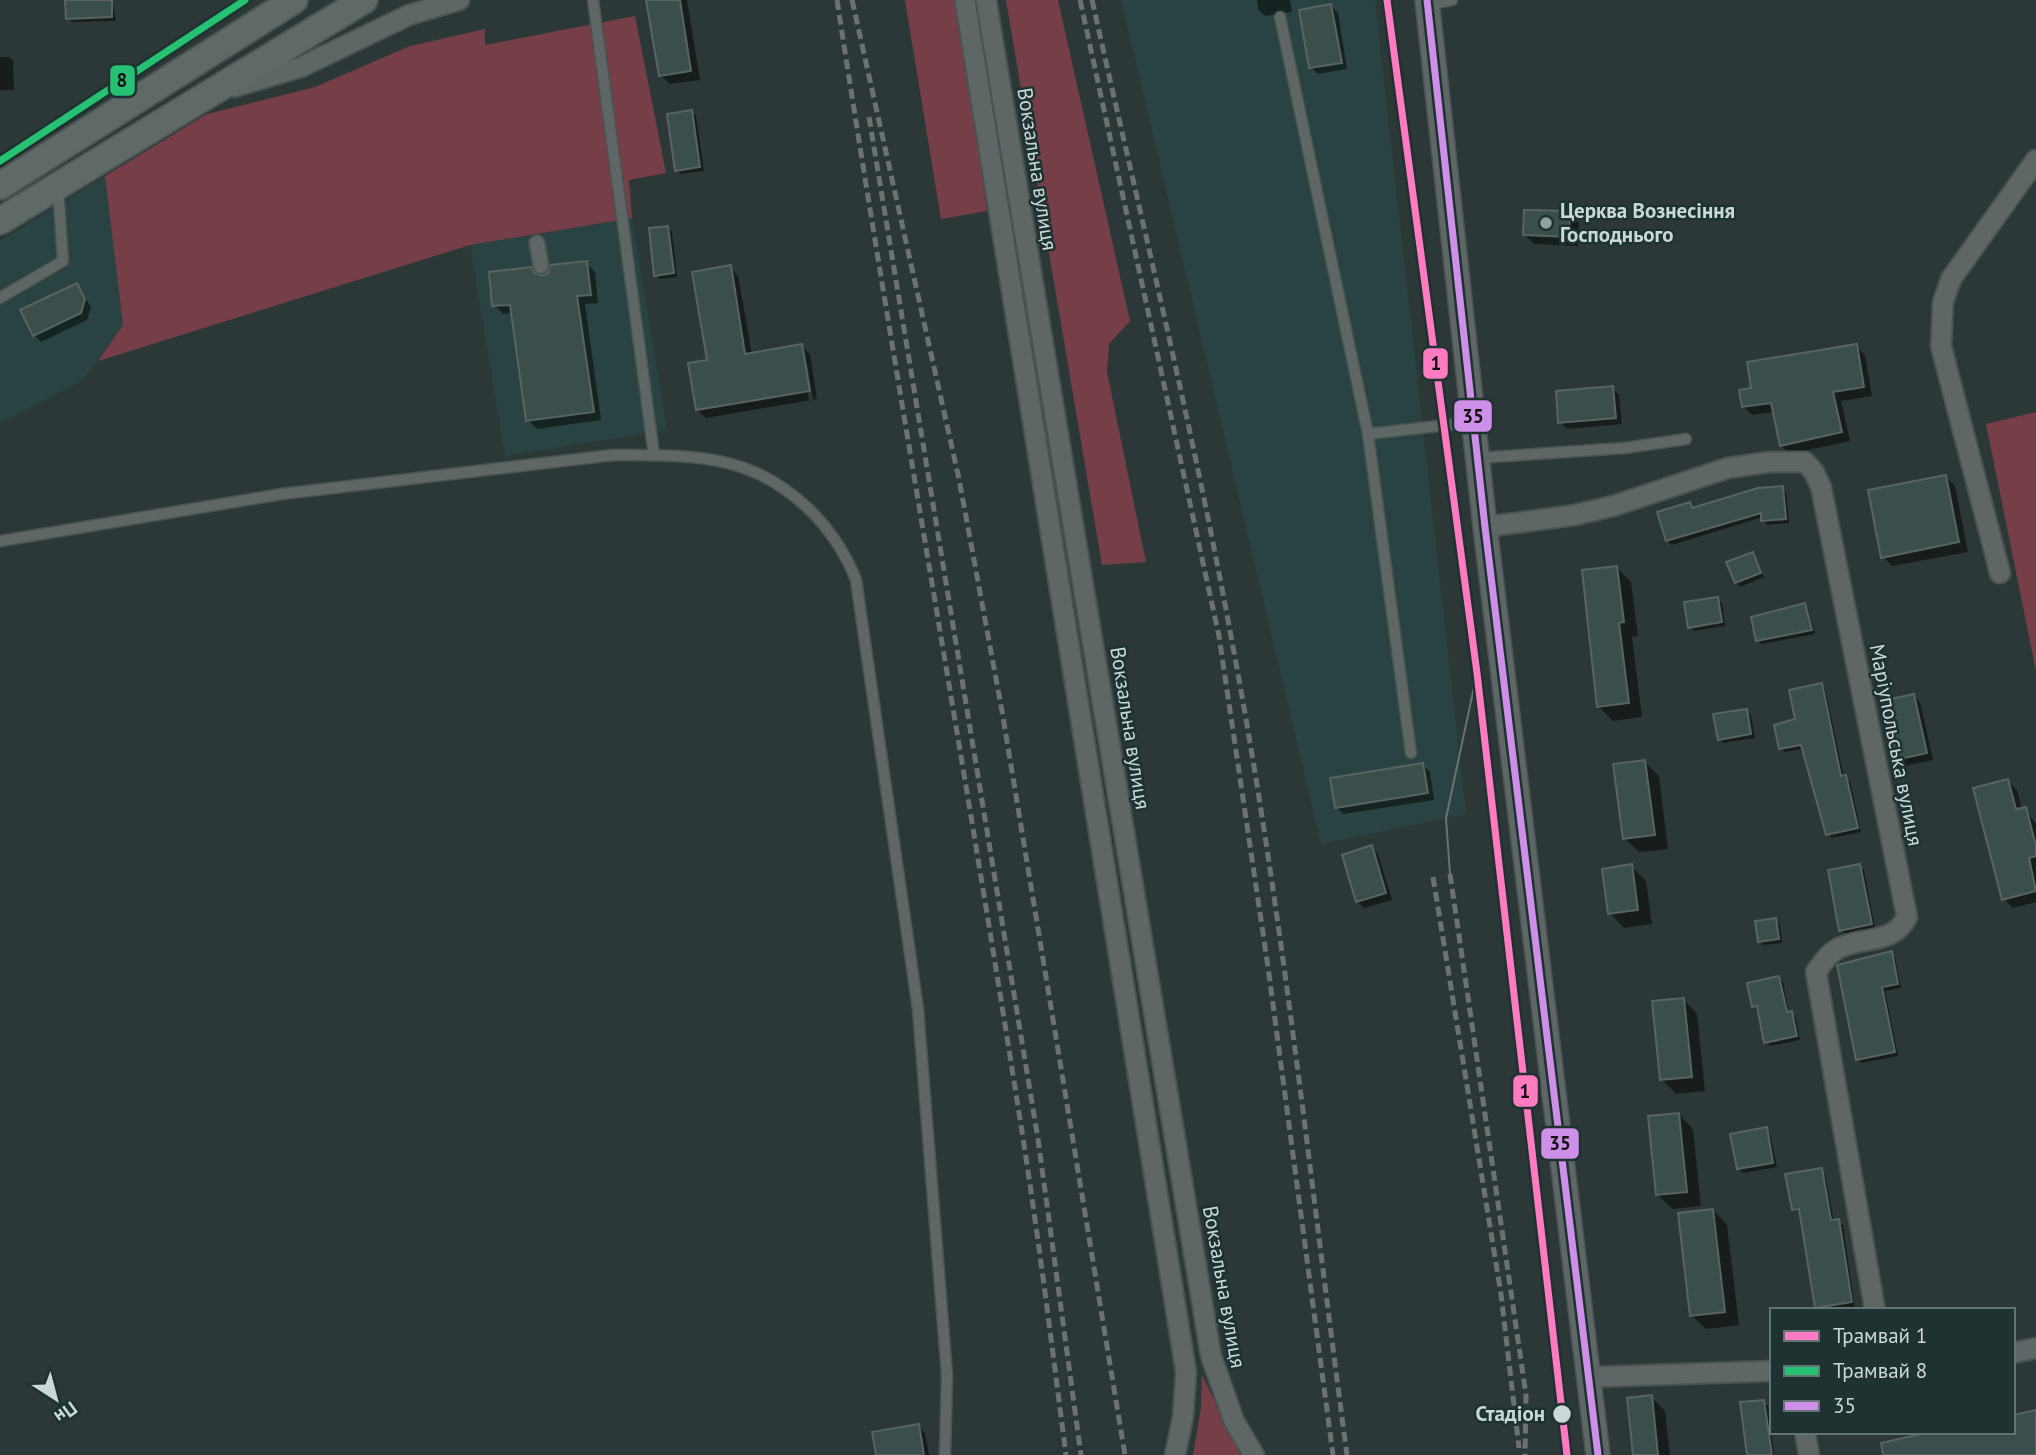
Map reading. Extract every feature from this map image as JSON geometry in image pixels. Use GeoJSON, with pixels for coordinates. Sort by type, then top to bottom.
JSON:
{"type":"FeatureCollection","features":[{"type":"Feature","properties":{"kind":"main road"},"geometry":{"type":"LineString","coordinates":[[0,221],[364,0]]}},
{"type":"Feature","properties":{"kind":"main road"},"geometry":{"type":"LineString","coordinates":[[0,186],[288,3]]}},
{"type":"Feature","properties":{"kind":"street"},"geometry":{"type":"LineString","coordinates":[[200,98],[301,66],[409,15],[459,0]]}},
{"type":"Feature","properties":{"kind":"street","name":"Вокзальна вулиця"},"geometry":{"type":"LineString","coordinates":[[965,0],[1186,1372],[1183,1417],[1175,1455]]}},
{"type":"Feature","properties":{"kind":"street","name":"Вокзальна вулиця"},"geometry":{"type":"LineString","coordinates":[[986,0],[1211,1356],[1234,1421],[1254,1455]]}},
{"type":"Feature","properties":{"kind":"street"},"geometry":{"type":"LineString","coordinates":[[1427,3],[1485,527],[1591,1377],[1598,1455]]}},
{"type":"Feature","properties":{"kind":"street"},"geometry":{"type":"LineString","coordinates":[[2000,573],[1941,346],[1940,322],[1951,279],[2036,160]]}},
{"type":"Feature","properties":{"kind":"street"},"geometry":{"type":"LineString","coordinates":[[537,243],[541,266]]}},
{"type":"Feature","properties":{"kind":"street","name":"Маріупольська вулиця"},"geometry":{"type":"LineString","coordinates":[[1485,527],[1574,515],[1613,506],[1728,468],[1769,462],[1805,462],[1814,472],[1821,487],[1907,917],[1890,936],[1839,947],[1826,958],[1816,972],[1875,1308]]}},
{"type":"Feature","properties":{"kind":"street"},"geometry":{"type":"LineString","coordinates":[[2015,1353],[2036,1348]]}},
{"type":"Feature","properties":{"kind":"street"},"geometry":{"type":"LineString","coordinates":[[1591,1377],[1770,1371]]}},
{"type":"Feature","properties":{"kind":"street"},"geometry":{"type":"LineString","coordinates":[[1805,1434],[1809,1455]]}},
{"type":"Feature","properties":{"kind":"lane"},"geometry":{"type":"LineString","coordinates":[[593,0],[654,454]]}},
{"type":"Feature","properties":{"kind":"lane"},"geometry":{"type":"LineString","coordinates":[[1427,3],[1452,0]]}},
{"type":"Feature","properties":{"kind":"lane"},"geometry":{"type":"LineString","coordinates":[[1280,17],[1368,434],[1411,753]]}},
{"type":"Feature","properties":{"kind":"lane"},"geometry":{"type":"LineString","coordinates":[[0,298],[63,261],[58,186]]}},
{"type":"Feature","properties":{"kind":"lane"},"geometry":{"type":"LineString","coordinates":[[1368,434],[1474,422]]}},
{"type":"Feature","properties":{"kind":"lane"},"geometry":{"type":"LineString","coordinates":[[1478,458],[1625,448],[1686,439]]}},
{"type":"Feature","properties":{"kind":"lane"},"geometry":{"type":"LineString","coordinates":[[0,541],[282,494],[613,455],[654,454],[731,464],[769,480],[810,509],[846,552],[856,580],[918,1009],[947,1375],[945,1455]]}},
{"type":"Feature","properties":{"kind":"shaded area"},"geometry":{"type":"Polygon","coordinates":[[[905,0],[957,0],[987,211],[941,219],[905,0]]]}},
{"type":"Feature","properties":{"kind":"shaded area"},"geometry":{"type":"Polygon","coordinates":[[[1006,0],[1058,0],[1130,321],[1109,344],[1107,372],[1146,562],[1102,565],[1006,0]]]}},
{"type":"Feature","properties":{"kind":"shaded area"},"geometry":{"type":"Polygon","coordinates":[[[1121,0],[1375,0],[1466,814],[1321,844],[1121,0]]]}},
{"type":"Feature","properties":{"kind":"shaded area"},"geometry":{"type":"Polygon","coordinates":[[[635,16],[666,173],[629,180],[632,218],[470,245],[98,361],[123,325],[105,176],[207,114],[315,87],[410,46],[485,29],[485,45],[635,16]]]}},
{"type":"Feature","properties":{"kind":"shaded area"},"geometry":{"type":"Polygon","coordinates":[[[105,176],[123,325],[83,380],[0,423],[0,241],[105,176]]]}},
{"type":"Feature","properties":{"kind":"shaded area"},"geometry":{"type":"Polygon","coordinates":[[[632,218],[667,430],[505,456],[470,245],[632,218]]]}},
{"type":"Feature","properties":{"kind":"shaded area"},"geometry":{"type":"Polygon","coordinates":[[[2036,412],[2036,671],[1986,424],[2036,412]]]}},
{"type":"Feature","properties":{"kind":"shaded area"},"geometry":{"type":"Polygon","coordinates":[[[1202,1375],[1241,1455],[1193,1455],[1201,1408],[1202,1375]]]}},
{"type":"Feature","properties":{"kind":"building"},"geometry":{"type":"Polygon","coordinates":[[[65,0],[112,0],[112,17],[66,19],[65,0]]]}},
{"type":"Feature","properties":{"kind":"building"},"geometry":{"type":"Polygon","coordinates":[[[646,0],[680,0],[691,71],[659,76],[646,0]]]}},
{"type":"Feature","properties":{"kind":"building"},"geometry":{"type":"Polygon","coordinates":[[[1331,4],[1342,63],[1309,68],[1299,10],[1331,4]]]}},
{"type":"Feature","properties":{"kind":"building"},"geometry":{"type":"Polygon","coordinates":[[[692,110],[700,167],[675,171],[667,114],[692,110]]]}},
{"type":"Feature","properties":{"kind":"building","name":"Церква Вознесіння Господнього"},"geometry":{"type":"Polygon","coordinates":[[[1524,210],[1570,211],[1569,237],[1523,235],[1524,210]]]}},
{"type":"Feature","properties":{"kind":"building"},"geometry":{"type":"Polygon","coordinates":[[[668,226],[674,273],[654,276],[649,228],[668,226]]]}},
{"type":"Feature","properties":{"kind":"building"},"geometry":{"type":"Polygon","coordinates":[[[587,261],[591,295],[577,296],[594,412],[526,421],[510,305],[492,306],[489,272],[531,267],[534,273],[542,276],[548,273],[550,265],[587,261]]]}},
{"type":"Feature","properties":{"kind":"building"},"geometry":{"type":"Polygon","coordinates":[[[731,265],[745,354],[802,344],[810,391],[696,410],[688,363],[707,360],[692,272],[731,265]]]}},
{"type":"Feature","properties":{"kind":"building"},"geometry":{"type":"Polygon","coordinates":[[[77,283],[85,299],[81,313],[33,336],[20,310],[77,283]]]}},
{"type":"Feature","properties":{"kind":"building"},"geometry":{"type":"Polygon","coordinates":[[[1857,344],[1864,387],[1833,392],[1842,432],[1780,446],[1771,403],[1742,407],[1739,390],[1751,388],[1747,362],[1857,344]]]}},
{"type":"Feature","properties":{"kind":"building"},"geometry":{"type":"Polygon","coordinates":[[[1613,386],[1616,418],[1558,423],[1556,391],[1613,386]]]}},
{"type":"Feature","properties":{"kind":"building"},"geometry":{"type":"Polygon","coordinates":[[[1946,475],[1959,542],[1881,558],[1868,490],[1946,475]]]}},
{"type":"Feature","properties":{"kind":"building"},"geometry":{"type":"Polygon","coordinates":[[[1783,486],[1786,519],[1761,521],[1761,513],[1666,541],[1657,512],[1690,502],[1692,508],[1758,488],[1783,486]]]}},
{"type":"Feature","properties":{"kind":"building"},"geometry":{"type":"Polygon","coordinates":[[[1753,552],[1761,573],[1735,583],[1726,562],[1753,552]]]}},
{"type":"Feature","properties":{"kind":"building"},"geometry":{"type":"Polygon","coordinates":[[[1617,566],[1624,622],[1619,623],[1629,703],[1597,707],[1582,570],[1617,566]]]}},
{"type":"Feature","properties":{"kind":"building"},"geometry":{"type":"Polygon","coordinates":[[[1718,597],[1722,622],[1688,628],[1684,602],[1718,597]]]}},
{"type":"Feature","properties":{"kind":"building"},"geometry":{"type":"Polygon","coordinates":[[[1805,603],[1812,630],[1756,641],[1751,617],[1805,603]]]}},
{"type":"Feature","properties":{"kind":"building"},"geometry":{"type":"Polygon","coordinates":[[[1822,683],[1841,776],[1846,775],[1858,828],[1826,835],[1801,745],[1779,749],[1774,725],[1795,719],[1789,690],[1822,683]]]}},
{"type":"Feature","properties":{"kind":"building"},"geometry":{"type":"Polygon","coordinates":[[[1914,694],[1927,753],[1895,760],[1882,701],[1914,694]]]}},
{"type":"Feature","properties":{"kind":"building"},"geometry":{"type":"Polygon","coordinates":[[[1747,709],[1751,734],[1718,740],[1713,714],[1747,709]]]}},
{"type":"Feature","properties":{"kind":"building"},"geometry":{"type":"Polygon","coordinates":[[[1645,760],[1655,835],[1623,839],[1613,764],[1645,760]]]}},
{"type":"Feature","properties":{"kind":"building"},"geometry":{"type":"Polygon","coordinates":[[[1423,763],[1428,793],[1335,808],[1330,778],[1423,763]]]}},
{"type":"Feature","properties":{"kind":"building"},"geometry":{"type":"Polygon","coordinates":[[[2008,779],[2016,809],[2026,807],[2036,846],[2036,856],[2029,858],[2036,891],[2002,900],[1973,788],[2008,779]]]}},
{"type":"Feature","properties":{"kind":"building"},"geometry":{"type":"Polygon","coordinates":[[[1372,845],[1386,893],[1356,902],[1342,855],[1372,845]]]}},
{"type":"Feature","properties":{"kind":"building"},"geometry":{"type":"Polygon","coordinates":[[[1632,864],[1638,910],[1608,914],[1602,869],[1632,864]]]}},
{"type":"Feature","properties":{"kind":"building"},"geometry":{"type":"Polygon","coordinates":[[[1860,864],[1872,924],[1839,931],[1828,870],[1860,864]]]}},
{"type":"Feature","properties":{"kind":"building"},"geometry":{"type":"Polygon","coordinates":[[[1776,918],[1779,939],[1758,942],[1755,921],[1776,918]]]}},
{"type":"Feature","properties":{"kind":"building"},"geometry":{"type":"Polygon","coordinates":[[[1892,951],[1898,984],[1882,987],[1895,1052],[1856,1060],[1837,965],[1892,951]]]}},
{"type":"Feature","properties":{"kind":"building"},"geometry":{"type":"Polygon","coordinates":[[[1779,976],[1787,1012],[1792,1011],[1797,1036],[1764,1043],[1757,1006],[1752,1007],[1747,983],[1779,976]]]}},
{"type":"Feature","properties":{"kind":"building"},"geometry":{"type":"Polygon","coordinates":[[[1684,998],[1692,1077],[1660,1080],[1652,1001],[1684,998]]]}},
{"type":"Feature","properties":{"kind":"building"},"geometry":{"type":"Polygon","coordinates":[[[1679,1113],[1687,1192],[1656,1195],[1648,1116],[1679,1113]]]}},
{"type":"Feature","properties":{"kind":"building"},"geometry":{"type":"Polygon","coordinates":[[[1767,1127],[1773,1163],[1737,1169],[1730,1134],[1767,1127]]]}},
{"type":"Feature","properties":{"kind":"building"},"geometry":{"type":"Polygon","coordinates":[[[1822,1168],[1831,1220],[1839,1219],[1852,1302],[1815,1308],[1799,1209],[1792,1210],[1785,1174],[1822,1168]]]}},
{"type":"Feature","properties":{"kind":"building"},"geometry":{"type":"Polygon","coordinates":[[[1713,1209],[1725,1312],[1690,1316],[1678,1213],[1713,1209]]]}},
{"type":"Feature","properties":{"kind":"building"},"geometry":{"type":"Polygon","coordinates":[[[1652,1395],[1658,1455],[1633,1455],[1627,1398],[1652,1395]]]}},
{"type":"Feature","properties":{"kind":"building"},"geometry":{"type":"Polygon","coordinates":[[[1764,1400],[1772,1455],[1747,1455],[1740,1402],[1764,1400]]]}},
{"type":"Feature","properties":{"kind":"building"},"geometry":{"type":"Polygon","coordinates":[[[2036,1410],[2036,1455],[1883,1455],[1881,1443],[1921,1434],[2015,1434],[2015,1415],[2036,1410]]]}},
{"type":"Feature","properties":{"kind":"building"},"geometry":{"type":"Polygon","coordinates":[[[919,1424],[924,1455],[876,1455],[872,1432],[919,1424]]]}},
{"type":"Feature","properties":{"kind":"tram line","name":"8"},"geometry":{"type":"LineString","coordinates":[[0,161],[245,0]]}},
{"type":"Feature","properties":{"kind":"tram line","name":"1"},"geometry":{"type":"LineString","coordinates":[[1387,0],[1477,673],[1567,1455]]}},
{"type":"Feature","properties":{"kind":"tram line"},"geometry":{"type":"LineString","coordinates":[[1450,874],[1446,818],[1477,673]]}},
{"type":"Feature","properties":{"kind":"railway"},"geometry":{"type":"LineString","coordinates":[[837,0],[1022,1132],[1066,1455]]}},
{"type":"Feature","properties":{"kind":"railway"},"geometry":{"type":"LineString","coordinates":[[852,0],[959,479],[1002,711],[1125,1455]]}},
{"type":"Feature","properties":{"kind":"railway"},"geometry":{"type":"LineString","coordinates":[[1080,0],[1219,636],[1268,967],[1333,1455]]}},
{"type":"Feature","properties":{"kind":"railway"},"geometry":{"type":"LineString","coordinates":[[1092,0],[1199,473],[1248,733],[1280,939],[1347,1455]]}},
{"type":"Feature","properties":{"kind":"railway"},"geometry":{"type":"LineString","coordinates":[[869,117],[1038,1139],[1081,1455]]}},
{"type":"Feature","properties":{"kind":"railway"},"geometry":{"type":"LineString","coordinates":[[1450,874],[1526,1395],[1525,1455]]}},
{"type":"Feature","properties":{"kind":"railway"},"geometry":{"type":"LineString","coordinates":[[1433,877],[1501,1294],[1519,1448]]}},
{"type":"Feature","properties":{"kind":"transit line","name":"35"},"geometry":{"type":"LineString","coordinates":[[1427,0],[1485,527],[1598,1455]]}},
{"type":"Feature","properties":{"kind":"place","name":"Церква Вознесіння Господнього"},"geometry":{"type":"Point","coordinates":[1546,223]}},
{"type":"Feature","properties":{"kind":"place","name":"Стадіон"},"geometry":{"type":"Point","coordinates":[1562,1414]}}]}
